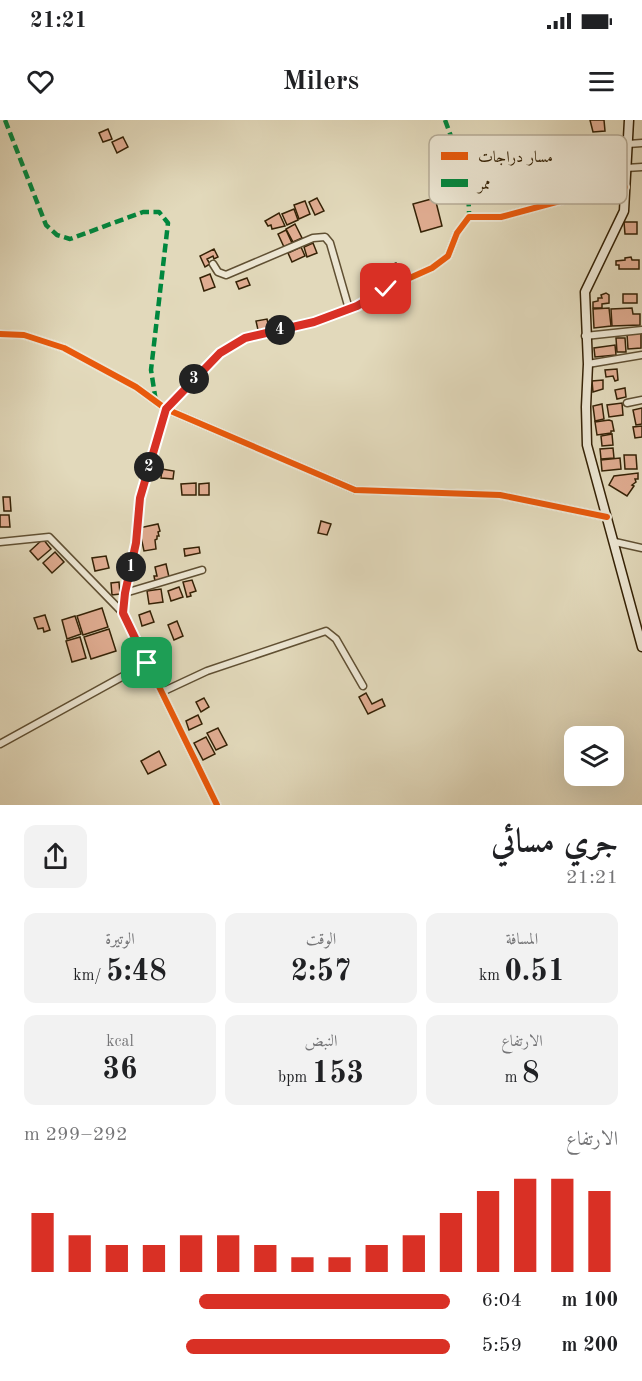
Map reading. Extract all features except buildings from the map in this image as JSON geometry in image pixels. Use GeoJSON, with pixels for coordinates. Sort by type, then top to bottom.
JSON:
{"type":"FeatureCollection","features":[{"type":"Feature","properties":{"kind":"street"},"geometry":{"type":"LineString","coordinates":[[627,156],[629,120]]}},
{"type":"Feature","properties":{"kind":"street"},"geometry":{"type":"LineString","coordinates":[[628,144],[642,142]]}},
{"type":"Feature","properties":{"kind":"street"},"geometry":{"type":"LineString","coordinates":[[627,168],[642,167]]}},
{"type":"Feature","properties":{"kind":"street"},"geometry":{"type":"LineString","coordinates":[[123,613],[136,543],[140,498],[166,409],[220,353],[245,338],[314,322],[349,309],[432,268],[448,256],[457,233],[469,218],[501,218],[551,204]]}},
{"type":"Feature","properties":{"kind":"street"},"geometry":{"type":"LineString","coordinates":[[625,204],[624,211],[585,292],[585,336],[588,364],[587,445],[642,647]]}},
{"type":"Feature","properties":{"kind":"street"},"geometry":{"type":"LineString","coordinates":[[213,264],[218,272],[226,275],[313,238],[325,237],[330,243],[349,309]]}},
{"type":"Feature","properties":{"kind":"street"},"geometry":{"type":"LineString","coordinates":[[585,336],[642,330]]}},
{"type":"Feature","properties":{"kind":"street"},"geometry":{"type":"LineString","coordinates":[[0,334],[24,334],[64,348],[136,387],[166,409],[356,489],[500,495],[607,517]]}},
{"type":"Feature","properties":{"kind":"street"},"geometry":{"type":"LineString","coordinates":[[588,364],[642,354]]}},
{"type":"Feature","properties":{"kind":"street"},"geometry":{"type":"LineString","coordinates":[[627,403],[642,400]]}},
{"type":"Feature","properties":{"kind":"street"},"geometry":{"type":"LineString","coordinates":[[0,542],[50,537],[123,613],[217,805]]}},
{"type":"Feature","properties":{"kind":"street"},"geometry":{"type":"LineString","coordinates":[[615,542],[642,548]]}},
{"type":"Feature","properties":{"kind":"street"},"geometry":{"type":"LineString","coordinates":[[125,593],[202,570]]}},
{"type":"Feature","properties":{"kind":"street"},"geometry":{"type":"LineString","coordinates":[[162,692],[223,666],[326,631],[336,639],[363,686]]}},
{"type":"Feature","properties":{"kind":"street"},"geometry":{"type":"LineString","coordinates":[[0,744],[147,663]]}},
{"type":"Feature","properties":{"kind":"marked path"},"geometry":{"type":"LineString","coordinates":[[5,120],[46,225],[57,235],[70,239],[143,212],[159,212],[168,223],[151,370],[156,402]]}},
{"type":"Feature","properties":{"kind":"marked path"},"geometry":{"type":"LineString","coordinates":[[445,120],[451,135]]}},
{"type":"Feature","properties":{"kind":"marked path"},"geometry":{"type":"LineString","coordinates":[[469,204],[469,217]]}},
{"type":"Feature","properties":{"kind":"cycle path"},"geometry":{"type":"LineString","coordinates":[[217,805],[123,613],[136,543],[140,498],[166,409],[220,353],[245,338],[314,322],[357,306],[385,289],[432,268],[448,256],[457,233],[469,217],[501,217],[549,204]]}},
{"type":"Feature","properties":{"kind":"cycle path"},"geometry":{"type":"LineString","coordinates":[[0,334],[24,335],[64,348],[136,387],[166,409],[355,490],[500,495],[607,517]]}},
{"type":"Feature","properties":{"kind":"route"},"geometry":{"type":"LineString","coordinates":[[147,663],[123,613],[136,543],[140,498],[166,409],[220,353],[245,338],[314,322],[357,306],[386,289]]}}]}
